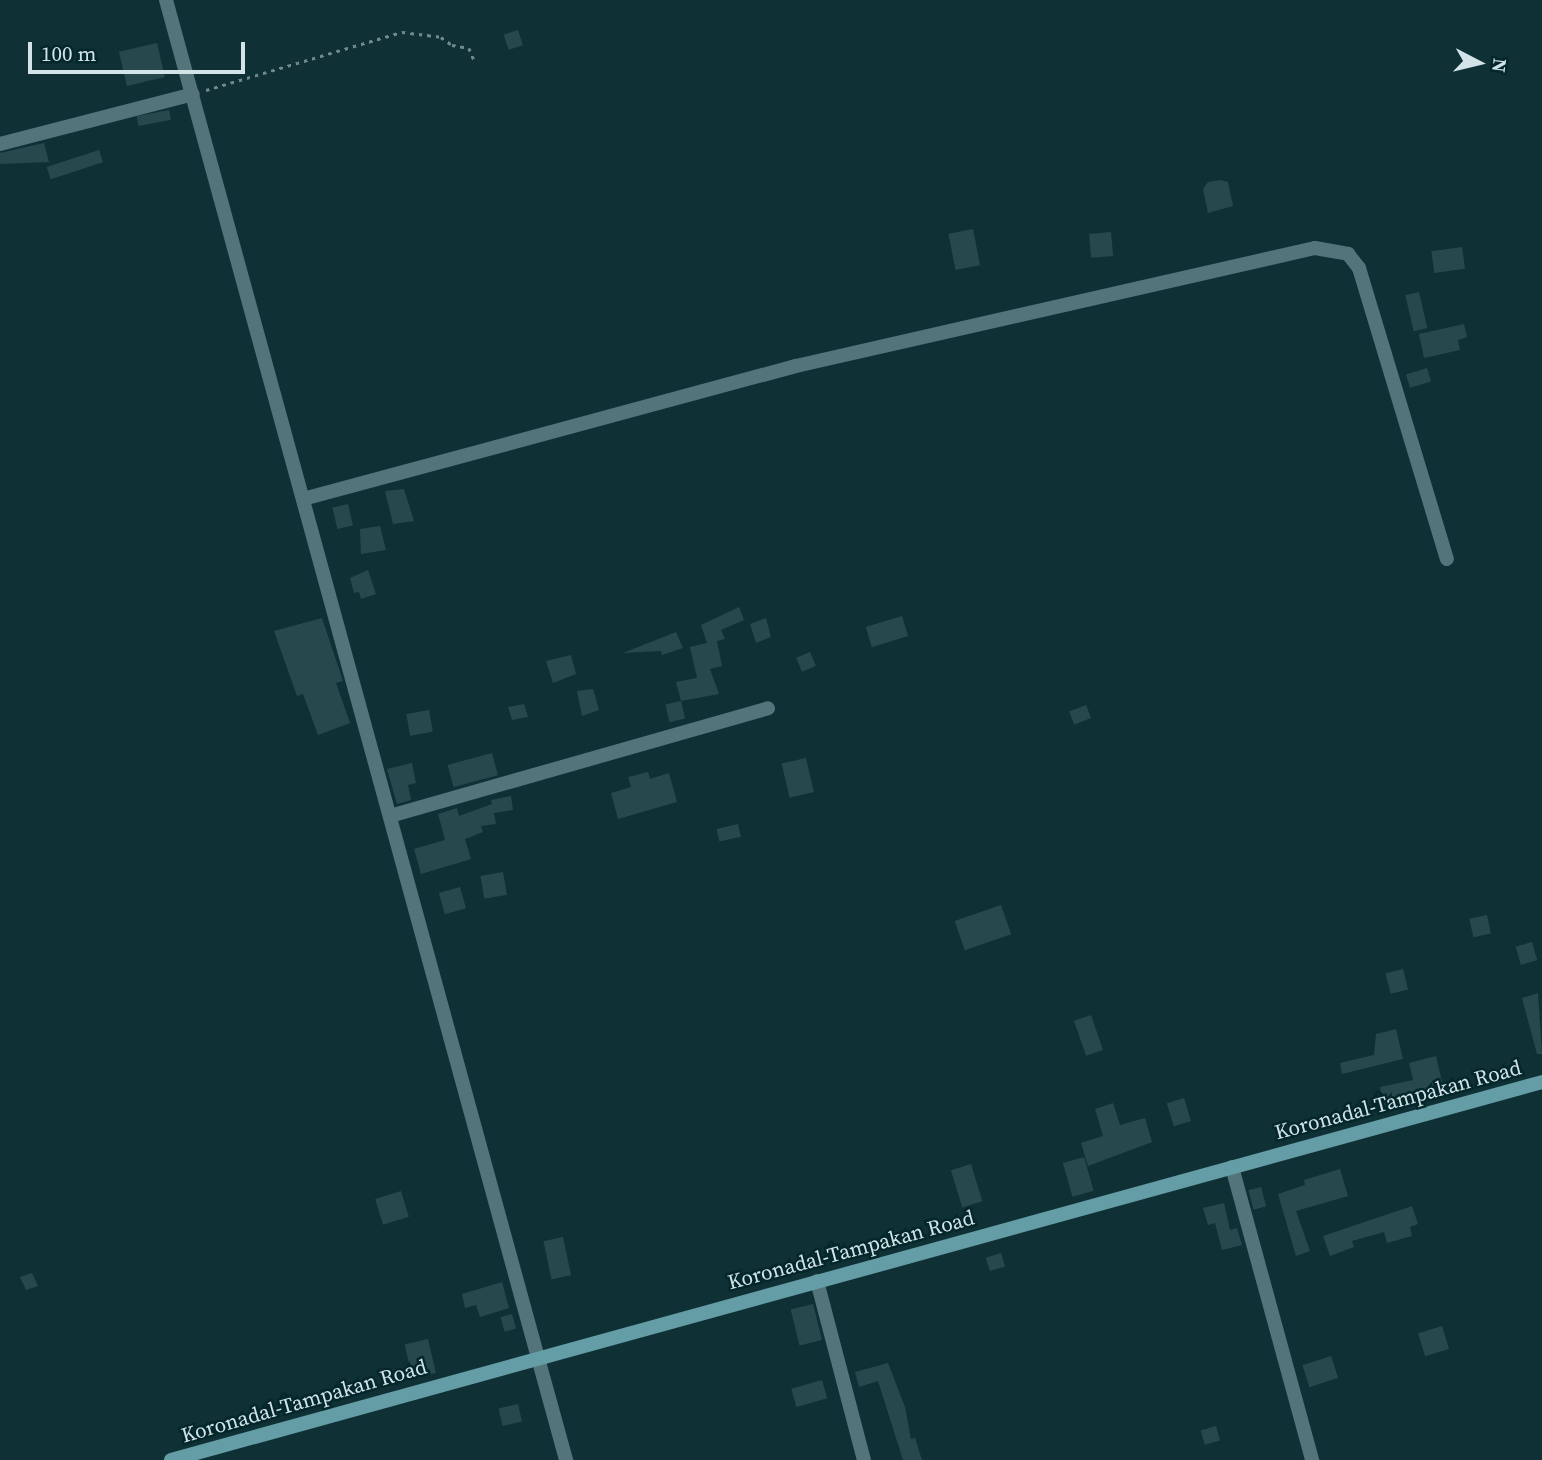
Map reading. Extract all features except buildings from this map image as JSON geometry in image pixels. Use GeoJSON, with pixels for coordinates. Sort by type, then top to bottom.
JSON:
{"type":"FeatureCollection","features":[{"type":"Feature","properties":{"kind":"main road","name":"Koronadal-Tampakan Road"},"geometry":{"type":"LineString","coordinates":[[171,1460],[1542,1082]]}},
{"type":"Feature","properties":{"kind":"street"},"geometry":{"type":"LineString","coordinates":[[166,0],[566,1460]]}},
{"type":"Feature","properties":{"kind":"street"},"geometry":{"type":"LineString","coordinates":[[0,144],[193,94]]}},
{"type":"Feature","properties":{"kind":"street"},"geometry":{"type":"LineString","coordinates":[[303,499],[796,366],[1315,248],[1348,254],[1359,268],[1447,559]]}},
{"type":"Feature","properties":{"kind":"street"},"geometry":{"type":"LineString","coordinates":[[390,816],[768,708]]}},
{"type":"Feature","properties":{"kind":"street"},"geometry":{"type":"LineString","coordinates":[[1232,1167],[1312,1460]]}},
{"type":"Feature","properties":{"kind":"street"},"geometry":{"type":"LineString","coordinates":[[817,1281],[864,1460]]}},
{"type":"Feature","properties":{"kind":"path"},"geometry":{"type":"LineString","coordinates":[[193,94],[402,32],[441,37],[452,45],[469,48],[474,60]]}}]}
